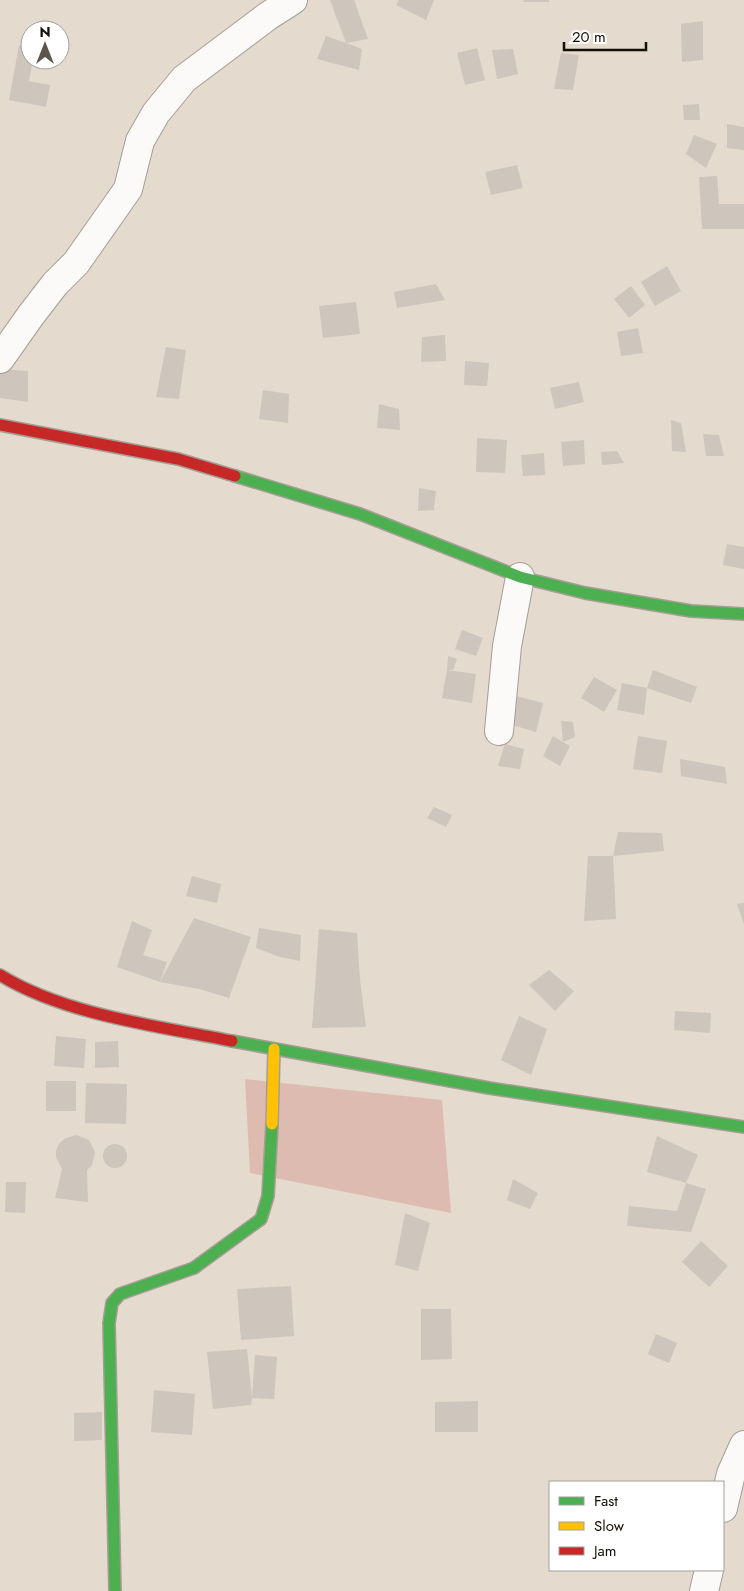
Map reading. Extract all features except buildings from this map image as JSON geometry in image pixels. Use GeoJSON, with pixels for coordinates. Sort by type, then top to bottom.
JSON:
{"type":"FeatureCollection","features":[{"type":"Feature","properties":{"kind":"street"},"geometry":{"type":"LineString","coordinates":[[0,359],[55,284],[76,263],[128,189],[140,141],[156,113],[184,79],[268,16],[293,0]]}},
{"type":"Feature","properties":{"kind":"street"},"geometry":{"type":"LineString","coordinates":[[0,425],[178,459],[360,514],[520,578],[585,593],[682,609],[744,614]]}},
{"type":"Feature","properties":{"kind":"street"},"geometry":{"type":"LineString","coordinates":[[499,731],[507,646],[520,578]]}},
{"type":"Feature","properties":{"kind":"street"},"geometry":{"type":"LineString","coordinates":[[0,975],[12,983],[50,998],[95,1012],[141,1023],[274,1050],[582,1103],[744,1127]]}},
{"type":"Feature","properties":{"kind":"street"},"geometry":{"type":"LineString","coordinates":[[115,1591],[109,1322],[112,1303],[120,1294],[194,1268],[261,1219],[268,1196],[271,1161],[274,1050]]}},
{"type":"Feature","properties":{"kind":"street"},"geometry":{"type":"LineString","coordinates":[[724,1504],[731,1474],[744,1445]]}},
{"type":"Feature","properties":{"kind":"street"},"geometry":{"type":"LineString","coordinates":[[704,1591],[709,1571]]}},
{"type":"Feature","properties":{"kind":"shaded area"},"geometry":{"type":"Polygon","coordinates":[[[245,1079],[442,1100],[451,1213],[250,1173],[245,1079]]]}},
{"type":"Feature","properties":{"kind":"traffic: fast"},"geometry":{"type":"LineString","coordinates":[[235,476],[360,514],[520,577],[585,593],[691,611],[744,614]]}},
{"type":"Feature","properties":{"kind":"traffic: fast"},"geometry":{"type":"LineString","coordinates":[[232,1041],[489,1088],[744,1127]]}},
{"type":"Feature","properties":{"kind":"traffic: fast"},"geometry":{"type":"LineString","coordinates":[[115,1591],[109,1323],[112,1303],[120,1294],[194,1268],[261,1219],[268,1196],[272,1124]]}},
{"type":"Feature","properties":{"kind":"traffic: slow"},"geometry":{"type":"LineString","coordinates":[[272,1124],[274,1049]]}},
{"type":"Feature","properties":{"kind":"traffic: jam"},"geometry":{"type":"LineString","coordinates":[[0,425],[178,459],[235,476]]}},
{"type":"Feature","properties":{"kind":"traffic: jam"},"geometry":{"type":"LineString","coordinates":[[0,975],[26,989],[82,1010],[232,1041]]}}]}
